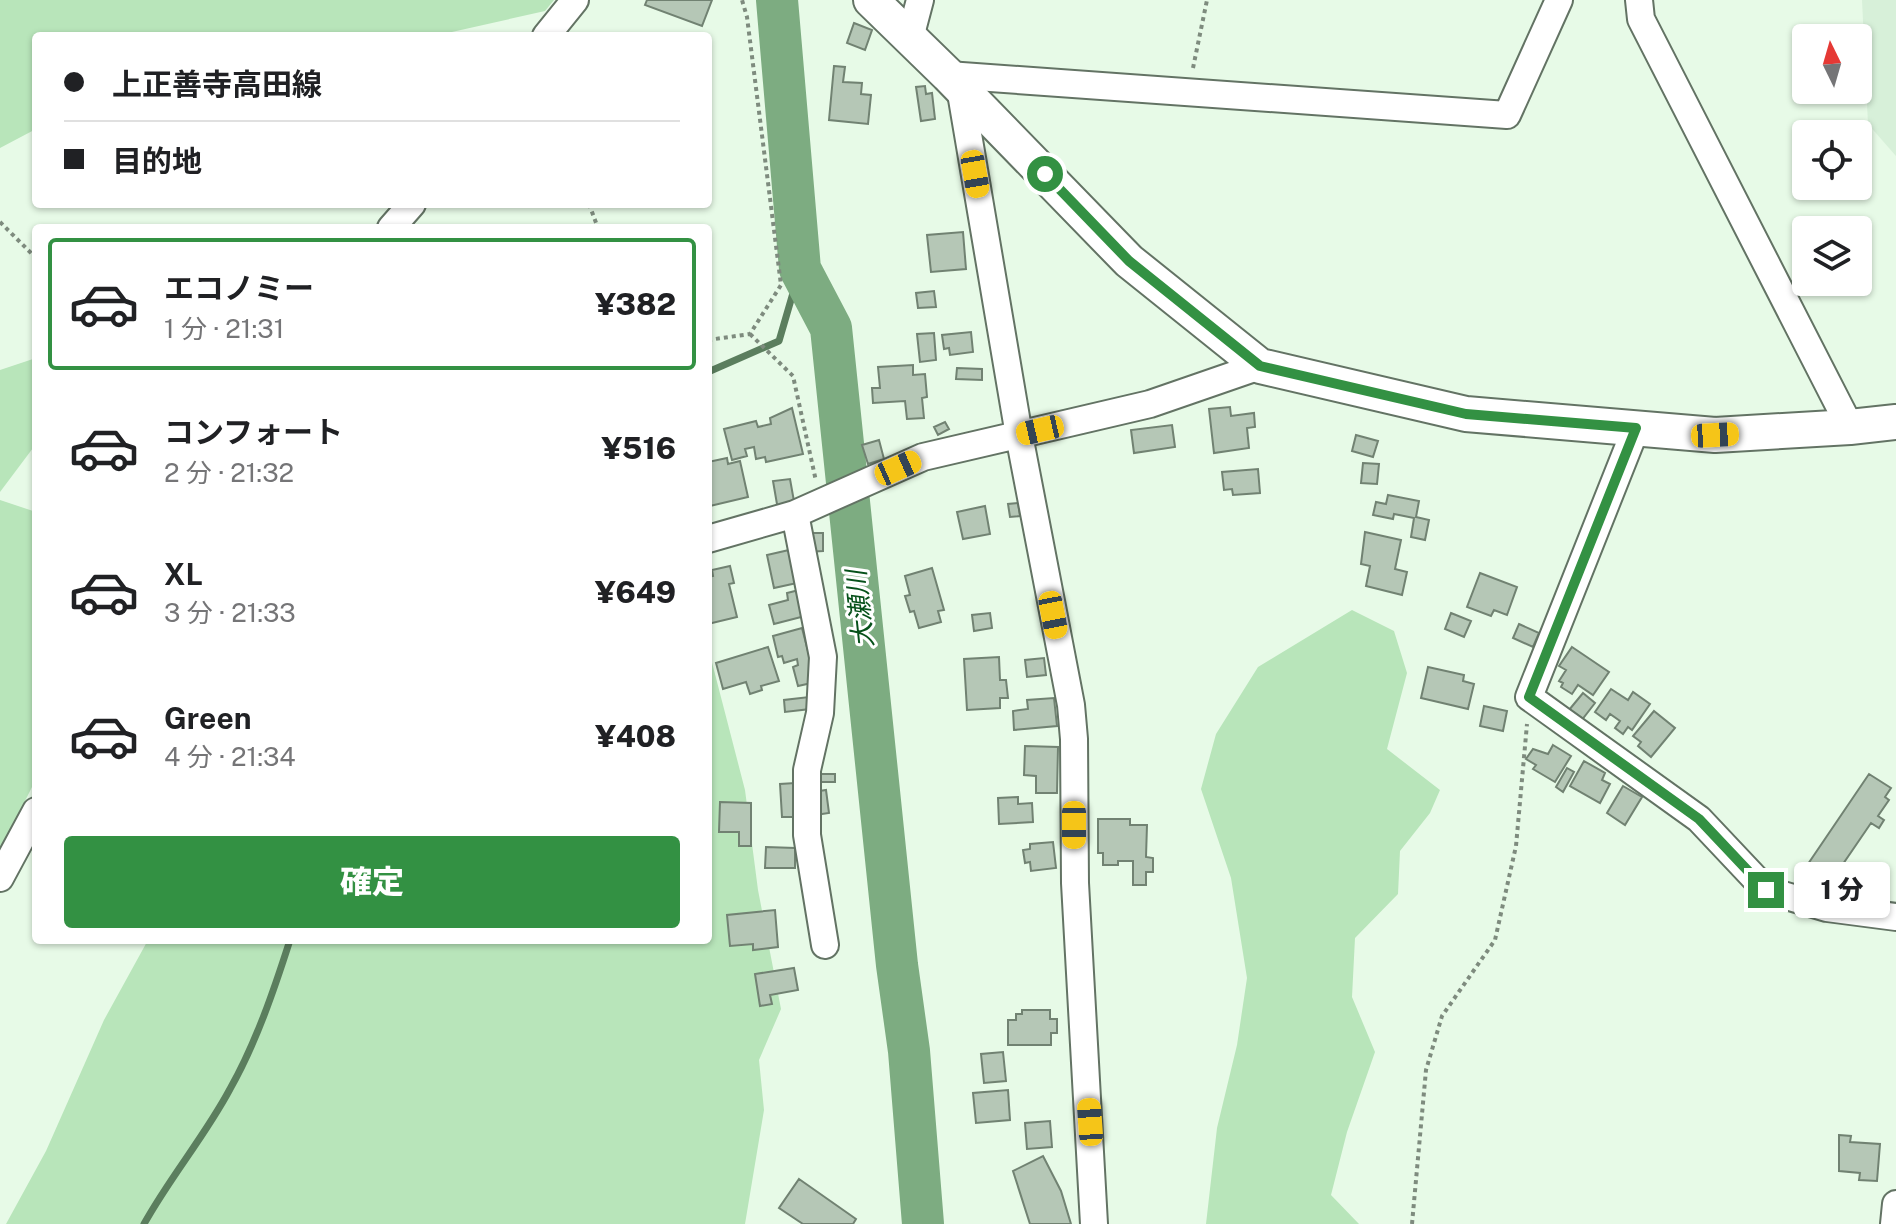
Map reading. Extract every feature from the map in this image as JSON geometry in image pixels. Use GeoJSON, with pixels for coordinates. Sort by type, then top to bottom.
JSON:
{"type":"FeatureCollection","features":[{"type":"Feature","properties":{"kind":"main road"},"geometry":{"type":"LineString","coordinates":[[871,0],[1129,261],[1260,366],[1466,414],[1715,435],[1896,422]]}},
{"type":"Feature","properties":{"kind":"street"},"geometry":{"type":"LineString","coordinates":[[549,32],[575,0]]}},
{"type":"Feature","properties":{"kind":"street"},"geometry":{"type":"LineString","coordinates":[[910,38],[920,0]]}},
{"type":"Feature","properties":{"kind":"street"},"geometry":{"type":"LineString","coordinates":[[1094,1224],[1075,883],[1071,705],[954,81],[1188,92],[1507,115],[1559,0]]}},
{"type":"Feature","properties":{"kind":"street"},"geometry":{"type":"LineString","coordinates":[[1639,0],[1641,19],[1850,427]]}},
{"type":"Feature","properties":{"kind":"street"},"geometry":{"type":"LineString","coordinates":[[394,224],[408,208]]}},
{"type":"Feature","properties":{"kind":"street"},"geometry":{"type":"LineString","coordinates":[[712,538],[795,514],[923,457],[1150,404],[1260,366]]}},
{"type":"Feature","properties":{"kind":"street"},"geometry":{"type":"LineString","coordinates":[[1636,428],[1529,697],[1699,819],[1766,890],[1827,908],[1896,917]]}},
{"type":"Feature","properties":{"kind":"street"},"geometry":{"type":"LineString","coordinates":[[795,514],[823,657],[820,713],[807,770],[807,835],[825,945]]}},
{"type":"Feature","properties":{"kind":"street"},"geometry":{"type":"LineString","coordinates":[[0,878],[32,818]]}},
{"type":"Feature","properties":{"kind":"street"},"geometry":{"type":"LineString","coordinates":[[1894,1224],[1896,1204]]}},
{"type":"Feature","properties":{"kind":"path"},"geometry":{"type":"LineString","coordinates":[[712,339],[750,334],[781,285],[747,17],[742,0]]}},
{"type":"Feature","properties":{"kind":"path"},"geometry":{"type":"LineString","coordinates":[[1188,92],[1207,0]]}},
{"type":"Feature","properties":{"kind":"path"},"geometry":{"type":"LineString","coordinates":[[0,222],[32,254]]}},
{"type":"Feature","properties":{"kind":"path"},"geometry":{"type":"LineString","coordinates":[[750,334],[793,376],[821,503]]}},
{"type":"Feature","properties":{"kind":"path"},"geometry":{"type":"LineString","coordinates":[[1412,1224],[1426,1070],[1442,1016],[1495,940],[1516,846],[1529,697]]}},
{"type":"Feature","properties":{"kind":"shaded area"},"geometry":{"type":"Polygon","coordinates":[[[1862,0],[1896,0],[1896,156],[1872,129],[1872,120],[1868,120],[1867,104],[1872,104],[1872,24],[1863,24],[1862,0]]]}},
{"type":"Feature","properties":{"kind":"green space"},"geometry":{"type":"Polygon","coordinates":[[[0,0],[554,0],[545,11],[452,32],[32,32],[32,131],[0,148],[0,0]]]}},
{"type":"Feature","properties":{"kind":"green space"},"geometry":{"type":"Polygon","coordinates":[[[32,359],[32,449],[0,492],[0,370],[32,359]]]}},
{"type":"Feature","properties":{"kind":"green space"},"geometry":{"type":"Polygon","coordinates":[[[0,500],[32,511],[32,787],[0,851],[0,500]]]}},
{"type":"Feature","properties":{"kind":"green space"},"geometry":{"type":"Polygon","coordinates":[[[1352,610],[1394,631],[1407,673],[1387,749],[1440,790],[1430,813],[1400,851],[1398,894],[1355,938],[1352,997],[1375,1052],[1347,1132],[1331,1195],[1359,1224],[1206,1224],[1217,1128],[1237,1045],[1247,978],[1231,878],[1201,789],[1216,734],[1258,667],[1352,610]]]}},
{"type":"Feature","properties":{"kind":"green space"},"geometry":{"type":"Polygon","coordinates":[[[712,662],[745,790],[758,890],[781,1009],[759,1060],[764,1110],[745,1224],[6,1224],[46,1151],[104,1020],[146,944],[712,944],[712,662]]]}},
{"type":"Feature","properties":{"kind":"building"},"geometry":{"type":"Polygon","coordinates":[[[647,0],[712,0],[702,26],[645,5],[647,0]]]}},
{"type":"Feature","properties":{"kind":"building"},"geometry":{"type":"Polygon","coordinates":[[[854,23],[872,30],[865,50],[847,43],[854,23]]]}},
{"type":"Feature","properties":{"kind":"building"},"geometry":{"type":"Polygon","coordinates":[[[834,66],[845,67],[843,82],[862,83],[861,94],[871,95],[868,124],[829,120],[834,66]]]}},
{"type":"Feature","properties":{"kind":"building"},"geometry":{"type":"Polygon","coordinates":[[[925,86],[926,94],[932,93],[935,119],[921,121],[916,87],[925,86]]]}},
{"type":"Feature","properties":{"kind":"building"},"geometry":{"type":"Polygon","coordinates":[[[963,232],[966,269],[931,272],[927,235],[963,232]]]}},
{"type":"Feature","properties":{"kind":"building"},"geometry":{"type":"Polygon","coordinates":[[[934,291],[936,307],[918,308],[916,293],[934,291]]]}},
{"type":"Feature","properties":{"kind":"building"},"geometry":{"type":"Polygon","coordinates":[[[971,332],[973,352],[950,355],[949,348],[944,349],[942,335],[971,332]]]}},
{"type":"Feature","properties":{"kind":"building"},"geometry":{"type":"Polygon","coordinates":[[[934,333],[936,360],[920,362],[917,334],[934,333]]]}},
{"type":"Feature","properties":{"kind":"building"},"geometry":{"type":"Polygon","coordinates":[[[913,365],[913,375],[925,374],[927,397],[922,398],[924,418],[907,419],[905,401],[873,403],[872,388],[880,388],[878,367],[913,365]]]}},
{"type":"Feature","properties":{"kind":"building"},"geometry":{"type":"Polygon","coordinates":[[[957,368],[982,369],[982,380],[956,379],[957,368]]]}},
{"type":"Feature","properties":{"kind":"building"},"geometry":{"type":"Polygon","coordinates":[[[1230,407],[1231,416],[1254,413],[1255,427],[1247,428],[1249,448],[1214,453],[1209,409],[1230,407]]]}},
{"type":"Feature","properties":{"kind":"building"},"geometry":{"type":"Polygon","coordinates":[[[792,408],[803,454],[766,462],[765,457],[756,459],[754,447],[745,449],[747,456],[732,460],[724,429],[756,421],[758,427],[771,424],[770,418],[792,408]]]}},
{"type":"Feature","properties":{"kind":"building"},"geometry":{"type":"Polygon","coordinates":[[[945,422],[949,429],[938,435],[934,427],[945,422]]]}},
{"type":"Feature","properties":{"kind":"building"},"geometry":{"type":"Polygon","coordinates":[[[1172,425],[1175,447],[1134,453],[1131,430],[1172,425]]]}},
{"type":"Feature","properties":{"kind":"building"},"geometry":{"type":"Polygon","coordinates":[[[1356,435],[1378,441],[1373,457],[1352,451],[1356,435]]]}},
{"type":"Feature","properties":{"kind":"building"},"geometry":{"type":"Polygon","coordinates":[[[879,440],[884,459],[868,464],[862,445],[879,440]]]}},
{"type":"Feature","properties":{"kind":"building"},"geometry":{"type":"Polygon","coordinates":[[[727,458],[728,464],[740,461],[748,497],[712,506],[712,461],[727,458]]]}},
{"type":"Feature","properties":{"kind":"building"},"geometry":{"type":"Polygon","coordinates":[[[1363,463],[1379,464],[1377,484],[1361,483],[1363,463]]]}},
{"type":"Feature","properties":{"kind":"building"},"geometry":{"type":"Polygon","coordinates":[[[1258,469],[1260,493],[1233,495],[1232,489],[1224,490],[1222,472],[1258,469]]]}},
{"type":"Feature","properties":{"kind":"building"},"geometry":{"type":"Polygon","coordinates":[[[790,479],[795,507],[778,510],[773,481],[790,479]]]}},
{"type":"Feature","properties":{"kind":"building"},"geometry":{"type":"Polygon","coordinates":[[[1388,495],[1419,501],[1416,517],[1429,520],[1425,540],[1411,537],[1414,518],[1394,514],[1393,519],[1373,515],[1376,502],[1386,504],[1388,495]]]}},
{"type":"Feature","properties":{"kind":"building"},"geometry":{"type":"Polygon","coordinates":[[[1018,503],[1020,516],[1010,517],[1008,504],[1018,503]]]}},
{"type":"Feature","properties":{"kind":"building"},"geometry":{"type":"Polygon","coordinates":[[[985,506],[990,534],[963,539],[957,512],[985,506]]]}},
{"type":"Feature","properties":{"kind":"building"},"geometry":{"type":"Polygon","coordinates":[[[1365,532],[1401,540],[1395,569],[1407,572],[1402,595],[1366,586],[1370,566],[1361,564],[1365,532]]]}},
{"type":"Feature","properties":{"kind":"building"},"geometry":{"type":"Polygon","coordinates":[[[807,533],[823,533],[823,551],[807,552],[807,533]]]}},
{"type":"Feature","properties":{"kind":"building"},"geometry":{"type":"Polygon","coordinates":[[[789,550],[797,583],[774,588],[767,555],[789,550]]]}},
{"type":"Feature","properties":{"kind":"building"},"geometry":{"type":"Polygon","coordinates":[[[730,566],[734,583],[729,584],[737,617],[712,623],[712,570],[730,566]]]}},
{"type":"Feature","properties":{"kind":"building"},"geometry":{"type":"Polygon","coordinates":[[[932,568],[944,610],[938,611],[941,622],[919,628],[905,596],[910,595],[905,576],[932,568]]]}},
{"type":"Feature","properties":{"kind":"building"},"geometry":{"type":"Polygon","coordinates":[[[1480,573],[1517,587],[1507,615],[1494,610],[1491,616],[1467,607],[1480,573]]]}},
{"type":"Feature","properties":{"kind":"building"},"geometry":{"type":"Polygon","coordinates":[[[799,590],[805,616],[774,624],[769,605],[788,600],[787,593],[799,590]]]}},
{"type":"Feature","properties":{"kind":"building"},"geometry":{"type":"Polygon","coordinates":[[[990,613],[992,628],[974,631],[972,615],[990,613]]]}},
{"type":"Feature","properties":{"kind":"building"},"geometry":{"type":"Polygon","coordinates":[[[1451,613],[1471,621],[1464,637],[1445,629],[1451,613]]]}},
{"type":"Feature","properties":{"kind":"building"},"geometry":{"type":"Polygon","coordinates":[[[1519,624],[1539,633],[1533,647],[1513,638],[1519,624]]]}},
{"type":"Feature","properties":{"kind":"building"},"geometry":{"type":"Polygon","coordinates":[[[802,628],[816,682],[798,686],[793,667],[798,665],[797,659],[784,663],[782,656],[778,657],[773,636],[802,628]]]}},
{"type":"Feature","properties":{"kind":"building"},"geometry":{"type":"Polygon","coordinates":[[[768,647],[779,681],[761,686],[762,690],[750,694],[746,682],[723,689],[716,663],[768,647]]]}},
{"type":"Feature","properties":{"kind":"building"},"geometry":{"type":"Polygon","coordinates":[[[1572,647],[1609,672],[1593,695],[1578,685],[1572,694],[1561,687],[1563,683],[1559,681],[1566,670],[1559,666],[1572,647]]]}},
{"type":"Feature","properties":{"kind":"building"},"geometry":{"type":"Polygon","coordinates":[[[999,657],[1000,680],[1006,680],[1008,698],[1000,698],[1000,708],[967,710],[964,659],[999,657]]]}},
{"type":"Feature","properties":{"kind":"building"},"geometry":{"type":"Polygon","coordinates":[[[1044,658],[1046,675],[1027,677],[1025,660],[1044,658]]]}},
{"type":"Feature","properties":{"kind":"building"},"geometry":{"type":"Polygon","coordinates":[[[1428,667],[1464,675],[1463,681],[1474,684],[1468,709],[1421,698],[1428,667]]]}},
{"type":"Feature","properties":{"kind":"building"},"geometry":{"type":"Polygon","coordinates":[[[1611,689],[1628,700],[1633,692],[1650,704],[1632,730],[1628,727],[1623,734],[1615,728],[1620,721],[1610,714],[1606,720],[1595,712],[1611,689]]]}},
{"type":"Feature","properties":{"kind":"building"},"geometry":{"type":"Polygon","coordinates":[[[1583,693],[1595,703],[1581,721],[1569,710],[1583,693]]]}},
{"type":"Feature","properties":{"kind":"building"},"geometry":{"type":"Polygon","coordinates":[[[809,697],[810,709],[785,712],[784,700],[809,697]]]}},
{"type":"Feature","properties":{"kind":"building"},"geometry":{"type":"Polygon","coordinates":[[[1054,698],[1057,726],[1014,730],[1013,711],[1028,709],[1027,700],[1054,698]]]}},
{"type":"Feature","properties":{"kind":"building"},"geometry":{"type":"Polygon","coordinates":[[[1484,706],[1507,711],[1503,731],[1480,726],[1484,706]]]}},
{"type":"Feature","properties":{"kind":"building"},"geometry":{"type":"Polygon","coordinates":[[[1654,711],[1675,728],[1651,757],[1638,746],[1641,742],[1633,736],[1654,711]]]}},
{"type":"Feature","properties":{"kind":"building"},"geometry":{"type":"Polygon","coordinates":[[[1553,745],[1571,756],[1555,782],[1533,769],[1536,765],[1526,759],[1533,749],[1548,754],[1553,745]]]}},
{"type":"Feature","properties":{"kind":"building"},"geometry":{"type":"Polygon","coordinates":[[[1025,746],[1058,747],[1057,793],[1036,793],[1036,776],[1024,775],[1025,746]]]}},
{"type":"Feature","properties":{"kind":"building"},"geometry":{"type":"Polygon","coordinates":[[[1584,761],[1605,773],[1602,780],[1610,784],[1600,803],[1570,786],[1584,761]]]}},
{"type":"Feature","properties":{"kind":"building"},"geometry":{"type":"Polygon","coordinates":[[[1567,768],[1574,772],[1563,792],[1556,787],[1567,768]]]}},
{"type":"Feature","properties":{"kind":"building"},"geometry":{"type":"Polygon","coordinates":[[[816,774],[835,774],[835,782],[816,782],[816,774]]]}},
{"type":"Feature","properties":{"kind":"building"},"geometry":{"type":"Polygon","coordinates":[[[1869,774],[1891,788],[1885,797],[1889,800],[1878,816],[1884,820],[1879,828],[1871,823],[1832,880],[1808,864],[1869,774]]]}},
{"type":"Feature","properties":{"kind":"building"},"geometry":{"type":"Polygon","coordinates":[[[795,783],[797,817],[782,817],[780,784],[795,783]]]}},
{"type":"Feature","properties":{"kind":"building"},"geometry":{"type":"Polygon","coordinates":[[[1623,786],[1642,797],[1625,825],[1607,813],[1623,786]]]}},
{"type":"Feature","properties":{"kind":"building"},"geometry":{"type":"Polygon","coordinates":[[[826,790],[829,813],[815,815],[813,792],[826,790]]]}},
{"type":"Feature","properties":{"kind":"building"},"geometry":{"type":"Polygon","coordinates":[[[1018,797],[1018,804],[1032,803],[1033,822],[999,824],[998,798],[1018,797]]]}},
{"type":"Feature","properties":{"kind":"building"},"geometry":{"type":"Polygon","coordinates":[[[720,802],[751,803],[751,846],[739,846],[739,832],[719,832],[720,802]]]}},
{"type":"Feature","properties":{"kind":"building"},"geometry":{"type":"Polygon","coordinates":[[[1098,819],[1130,819],[1130,825],[1147,825],[1146,857],[1153,858],[1153,872],[1146,872],[1146,885],[1133,885],[1133,861],[1103,865],[1103,853],[1098,853],[1098,819]]]}},
{"type":"Feature","properties":{"kind":"building"},"geometry":{"type":"Polygon","coordinates":[[[1053,842],[1056,868],[1031,871],[1030,862],[1025,863],[1023,850],[1030,849],[1030,844],[1053,842]]]}},
{"type":"Feature","properties":{"kind":"building"},"geometry":{"type":"Polygon","coordinates":[[[766,847],[795,848],[795,868],[765,868],[766,847]]]}},
{"type":"Feature","properties":{"kind":"building"},"geometry":{"type":"Polygon","coordinates":[[[775,910],[778,947],[753,950],[753,944],[730,946],[727,915],[775,910]]]}},
{"type":"Feature","properties":{"kind":"building"},"geometry":{"type":"Polygon","coordinates":[[[794,968],[798,990],[770,995],[772,1004],[760,1006],[755,974],[794,968]]]}},
{"type":"Feature","properties":{"kind":"building"},"geometry":{"type":"Polygon","coordinates":[[[1022,1010],[1050,1010],[1050,1019],[1057,1019],[1057,1033],[1051,1033],[1051,1045],[1008,1045],[1008,1020],[1016,1020],[1016,1014],[1022,1014],[1022,1010]]]}},
{"type":"Feature","properties":{"kind":"building"},"geometry":{"type":"Polygon","coordinates":[[[1003,1052],[1006,1081],[984,1083],[981,1054],[1003,1052]]]}},
{"type":"Feature","properties":{"kind":"building"},"geometry":{"type":"Polygon","coordinates":[[[1008,1090],[1010,1120],[976,1123],[973,1093],[1008,1090]]]}},
{"type":"Feature","properties":{"kind":"building"},"geometry":{"type":"Polygon","coordinates":[[[1050,1121],[1052,1147],[1027,1149],[1025,1123],[1050,1121]]]}},
{"type":"Feature","properties":{"kind":"building"},"geometry":{"type":"Polygon","coordinates":[[[1839,1135],[1851,1136],[1850,1142],[1880,1144],[1877,1181],[1859,1180],[1860,1173],[1839,1171],[1839,1135]]]}},
{"type":"Feature","properties":{"kind":"building"},"geometry":{"type":"Polygon","coordinates":[[[1043,1156],[1061,1191],[1071,1224],[1030,1224],[1013,1171],[1043,1156]]]}},
{"type":"Feature","properties":{"kind":"building"},"geometry":{"type":"Polygon","coordinates":[[[799,1179],[856,1219],[853,1224],[803,1224],[779,1208],[799,1179]]]}},
{"type":"Feature","properties":{"kind":"waterway","name":"大瀬川"},"geometry":{"type":"LineString","coordinates":[[777,0],[800,269],[831,328],[897,965],[909,1051],[923,1224]]}},
{"type":"Feature","properties":{"kind":"waterway"},"geometry":{"type":"LineString","coordinates":[[712,370],[779,341],[800,269]]}},
{"type":"Feature","properties":{"kind":"waterway"},"geometry":{"type":"LineString","coordinates":[[144,1224],[210,1123],[239,1071],[264,1016],[289,944]]}},
{"type":"Feature","properties":{"kind":"route"},"geometry":{"type":"LineString","coordinates":[[1045,174],[1129,261],[1260,366],[1466,414],[1636,428],[1529,697],[1699,819],[1766,890]]}}]}
